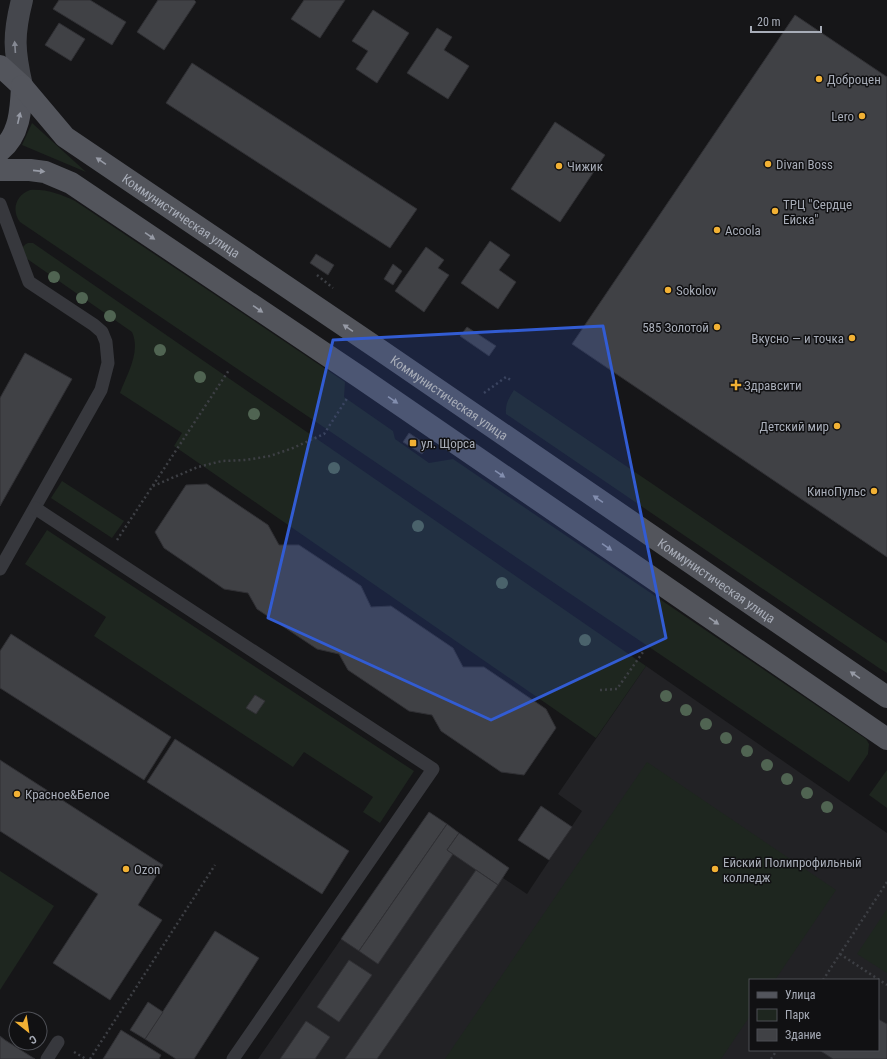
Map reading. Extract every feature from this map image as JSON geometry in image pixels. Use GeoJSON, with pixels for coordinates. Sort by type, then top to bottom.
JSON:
{"type":"FeatureCollection","features":[{"type":"Feature","properties":{"kind":"main road"},"geometry":{"type":"LineString","coordinates":[[0,151],[11,137],[18,124],[21,109],[22,86],[15,50],[15,33],[22,0]]}},
{"type":"Feature","properties":{"kind":"main road","name":"Коммунистическая улица"},"geometry":{"type":"LineString","coordinates":[[0,66],[22,86],[65,137],[393,359],[887,697]]}},
{"type":"Feature","properties":{"kind":"main road"},"geometry":{"type":"LineString","coordinates":[[0,170],[46,172],[71,183],[374,387],[887,739]]}},
{"type":"Feature","properties":{"kind":"lane"},"geometry":{"type":"LineString","coordinates":[[0,204],[29,282],[99,329],[104,337],[108,362],[101,390],[0,569]]}},
{"type":"Feature","properties":{"kind":"lane"},"geometry":{"type":"LineString","coordinates":[[34,508],[433,769],[233,1059]]}},
{"type":"Feature","properties":{"kind":"lane"},"geometry":{"type":"LineString","coordinates":[[47,1059],[58,1042]]}},
{"type":"Feature","properties":{"kind":"path"},"geometry":{"type":"LineString","coordinates":[[107,555],[229,370]]}},
{"type":"Feature","properties":{"kind":"path"},"geometry":{"type":"LineString","coordinates":[[480,396],[506,377],[512,381]]}},
{"type":"Feature","properties":{"kind":"path"},"geometry":{"type":"LineString","coordinates":[[153,486],[198,466],[222,461],[258,459],[281,453],[324,434],[349,395]]}},
{"type":"Feature","properties":{"kind":"path"},"geometry":{"type":"LineString","coordinates":[[600,690],[617,689],[643,652]]}},
{"type":"Feature","properties":{"kind":"path"},"geometry":{"type":"LineString","coordinates":[[90,1059],[215,865]]}},
{"type":"Feature","properties":{"kind":"path"},"geometry":{"type":"LineString","coordinates":[[824,979],[887,882]]}},
{"type":"Feature","properties":{"kind":"path"},"geometry":{"type":"LineString","coordinates":[[840,954],[878,979]]}},
{"type":"Feature","properties":{"kind":"highlighted area"},"geometry":{"type":"Polygon","coordinates":[[[603,326],[666,638],[491,720],[268,618],[333,340],[603,326]]]}},
{"type":"Feature","properties":{"kind":"shaded area","name":"Ейский Полипрофильный колледж"},"geometry":{"type":"Polygon","coordinates":[[[646,666],[887,833],[887,1059],[258,1059],[429,812],[509,868],[503,878],[527,894],[582,811],[558,794],[646,666]]]}},
{"type":"Feature","properties":{"kind":"green space"},"geometry":{"type":"Polygon","coordinates":[[[32,123],[86,172],[22,145],[32,123]]]}},
{"type":"Feature","properties":{"kind":"green space"},"geometry":{"type":"Polygon","coordinates":[[[30,190],[53,192],[75,201],[345,382],[344,397],[393,431],[395,439],[429,463],[453,459],[866,739],[869,744],[868,754],[849,782],[20,222],[16,213],[16,203],[21,195],[30,190]]]}},
{"type":"Feature","properties":{"kind":"green space"},"geometry":{"type":"Polygon","coordinates":[[[28,243],[33,243],[646,666],[596,738],[174,446],[182,433],[120,393],[134,355],[135,347],[132,332],[23,256],[23,248],[28,243]]]}},
{"type":"Feature","properties":{"kind":"green space"},"geometry":{"type":"Polygon","coordinates":[[[514,390],[887,643],[887,673],[506,414],[509,398],[514,390]]]}},
{"type":"Feature","properties":{"kind":"green space"},"geometry":{"type":"Polygon","coordinates":[[[62,481],[124,521],[112,538],[51,498],[62,481]]]}},
{"type":"Feature","properties":{"kind":"green space"},"geometry":{"type":"Polygon","coordinates":[[[47,530],[414,771],[380,823],[363,812],[373,797],[304,752],[293,767],[94,636],[106,617],[25,564],[47,530]]]}},
{"type":"Feature","properties":{"kind":"green space"},"geometry":{"type":"Polygon","coordinates":[[[647,762],[836,890],[776,979],[749,979],[749,1017],[721,1059],[445,1059],[647,762]]]}},
{"type":"Feature","properties":{"kind":"green space"},"geometry":{"type":"Polygon","coordinates":[[[887,770],[887,808],[869,795],[887,770]]]}},
{"type":"Feature","properties":{"kind":"green space"},"geometry":{"type":"Polygon","coordinates":[[[0,871],[54,906],[0,990],[0,871]]]}},
{"type":"Feature","properties":{"kind":"green space"},"geometry":{"type":"Polygon","coordinates":[[[887,909],[887,973],[857,954],[887,909]]]}},
{"type":"Feature","properties":{"kind":"building"},"geometry":{"type":"Polygon","coordinates":[[[59,0],[90,0],[126,22],[112,45],[53,9],[59,0]]]}},
{"type":"Feature","properties":{"kind":"building"},"geometry":{"type":"Polygon","coordinates":[[[158,0],[194,0],[196,2],[164,50],[137,32],[158,0]]]}},
{"type":"Feature","properties":{"kind":"building"},"geometry":{"type":"Polygon","coordinates":[[[304,0],[345,0],[320,38],[291,19],[304,0]]]}},
{"type":"Feature","properties":{"kind":"building"},"geometry":{"type":"Polygon","coordinates":[[[373,10],[409,33],[377,83],[356,69],[368,51],[352,41],[373,10]]]}},
{"type":"Feature","properties":{"kind":"building","name":"ТРЦ \"Сердце Ейска\""},"geometry":{"type":"Polygon","coordinates":[[[795,15],[887,77],[887,557],[572,344],[795,15]]]}},
{"type":"Feature","properties":{"kind":"building"},"geometry":{"type":"Polygon","coordinates":[[[59,23],[85,39],[71,61],[45,45],[59,23]]]}},
{"type":"Feature","properties":{"kind":"building"},"geometry":{"type":"Polygon","coordinates":[[[437,28],[452,37],[444,50],[469,66],[448,99],[407,73],[437,28]]]}},
{"type":"Feature","properties":{"kind":"building"},"geometry":{"type":"Polygon","coordinates":[[[192,63],[417,209],[390,248],[166,103],[192,63]]]}},
{"type":"Feature","properties":{"kind":"building"},"geometry":{"type":"Polygon","coordinates":[[[555,122],[605,155],[560,222],[511,189],[555,122]]]}},
{"type":"Feature","properties":{"kind":"building"},"geometry":{"type":"Polygon","coordinates":[[[490,241],[510,255],[499,270],[516,282],[498,309],[461,283],[490,241]]]}},
{"type":"Feature","properties":{"kind":"building"},"geometry":{"type":"Polygon","coordinates":[[[426,247],[444,260],[438,268],[449,275],[424,312],[395,291],[426,247]]]}},
{"type":"Feature","properties":{"kind":"building"},"geometry":{"type":"Polygon","coordinates":[[[316,254],[334,265],[328,275],[310,263],[316,254]]]}},
{"type":"Feature","properties":{"kind":"building"},"geometry":{"type":"Polygon","coordinates":[[[393,264],[402,271],[393,285],[384,279],[393,264]]]}},
{"type":"Feature","properties":{"kind":"building"},"geometry":{"type":"Polygon","coordinates":[[[467,327],[496,346],[489,356],[460,336],[467,327]]]}},
{"type":"Feature","properties":{"kind":"building"},"geometry":{"type":"Polygon","coordinates":[[[25,353],[72,379],[0,506],[0,398],[25,353]]]}},
{"type":"Feature","properties":{"kind":"building"},"geometry":{"type":"Polygon","coordinates":[[[409,433],[428,446],[422,454],[403,442],[409,433]]]}},
{"type":"Feature","properties":{"kind":"building"},"geometry":{"type":"Polygon","coordinates":[[[207,484],[268,525],[279,545],[299,545],[361,586],[371,607],[391,606],[453,648],[463,667],[484,667],[546,709],[556,728],[524,775],[501,772],[441,731],[432,715],[409,711],[348,670],[339,654],[317,649],[257,609],[248,593],[224,589],[164,548],[155,532],[186,485],[207,484]]]}},
{"type":"Feature","properties":{"kind":"building"},"geometry":{"type":"Polygon","coordinates":[[[11,634],[171,737],[144,780],[0,688],[0,651],[11,634]]]}},
{"type":"Feature","properties":{"kind":"building"},"geometry":{"type":"Polygon","coordinates":[[[255,695],[265,701],[256,714],[246,708],[255,695]]]}},
{"type":"Feature","properties":{"kind":"building"},"geometry":{"type":"Polygon","coordinates":[[[175,739],[349,851],[322,894],[147,782],[175,739]]]}},
{"type":"Feature","properties":{"kind":"building"},"geometry":{"type":"Polygon","coordinates":[[[0,760],[163,865],[138,905],[162,920],[110,1000],[53,963],[98,894],[0,831],[0,760]]]}},
{"type":"Feature","properties":{"kind":"building"},"geometry":{"type":"Polygon","coordinates":[[[541,806],[572,827],[549,860],[518,840],[541,806]]]}},
{"type":"Feature","properties":{"kind":"building"},"geometry":{"type":"Polygon","coordinates":[[[429,812],[447,824],[359,951],[341,939],[429,812]]]}},
{"type":"Feature","properties":{"kind":"building"},"geometry":{"type":"Polygon","coordinates":[[[447,824],[459,833],[447,850],[453,854],[378,964],[359,951],[447,824]]]}},
{"type":"Feature","properties":{"kind":"building"},"geometry":{"type":"Polygon","coordinates":[[[459,833],[509,868],[498,885],[447,850],[459,833]]]}},
{"type":"Feature","properties":{"kind":"building"},"geometry":{"type":"Polygon","coordinates":[[[476,870],[498,885],[377,1059],[345,1059],[476,870]]]}},
{"type":"Feature","properties":{"kind":"building"},"geometry":{"type":"Polygon","coordinates":[[[215,931],[259,958],[194,1059],[176,1059],[145,1039],[215,931]]]}},
{"type":"Feature","properties":{"kind":"building"},"geometry":{"type":"Polygon","coordinates":[[[349,960],[372,975],[339,1022],[317,1007],[349,960]]]}},
{"type":"Feature","properties":{"kind":"building"},"geometry":{"type":"Polygon","coordinates":[[[148,1002],[163,1012],[145,1039],[130,1030],[148,1002]]]}},
{"type":"Feature","properties":{"kind":"building"},"geometry":{"type":"Polygon","coordinates":[[[879,1020],[887,1024],[887,1059],[833,1059],[821,1051],[879,1051],[879,1020]]]}},
{"type":"Feature","properties":{"kind":"building"},"geometry":{"type":"Polygon","coordinates":[[[306,1021],[330,1037],[315,1059],[280,1059],[306,1021]]]}},
{"type":"Feature","properties":{"kind":"building"},"geometry":{"type":"Polygon","coordinates":[[[121,1030],[161,1055],[159,1059],[103,1059],[121,1030]]]}},
{"type":"Feature","properties":{"kind":"building"},"geometry":{"type":"Polygon","coordinates":[[[0,1036],[8,1042],[8,1051],[22,1051],[35,1059],[0,1059],[0,1036]]]}},
{"type":"Feature","properties":{"kind":"place","name":"Доброцен"},"geometry":{"type":"Point","coordinates":[819,79]}},
{"type":"Feature","properties":{"kind":"place","name":"Lero"},"geometry":{"type":"Point","coordinates":[862,116]}},
{"type":"Feature","properties":{"kind":"place","name":"Divan Boss"},"geometry":{"type":"Point","coordinates":[768,164]}},
{"type":"Feature","properties":{"kind":"place","name":"Чижик"},"geometry":{"type":"Point","coordinates":[559,166]}},
{"type":"Feature","properties":{"kind":"place","name":"ТРЦ \"Сердце Ейска\""},"geometry":{"type":"Point","coordinates":[775,211]}},
{"type":"Feature","properties":{"kind":"place","name":"Acoola"},"geometry":{"type":"Point","coordinates":[717,230]}},
{"type":"Feature","properties":{"kind":"place","name":"Sokolov"},"geometry":{"type":"Point","coordinates":[668,290]}},
{"type":"Feature","properties":{"kind":"place","name":"585 Золотой"},"geometry":{"type":"Point","coordinates":[717,327]}},
{"type":"Feature","properties":{"kind":"place","name":"Вкусно — и точка"},"geometry":{"type":"Point","coordinates":[852,338]}},
{"type":"Feature","properties":{"kind":"place","name":"Здравсити"},"geometry":{"type":"Point","coordinates":[736,385]}},
{"type":"Feature","properties":{"kind":"place","name":"Детский мир"},"geometry":{"type":"Point","coordinates":[837,426]}},
{"type":"Feature","properties":{"kind":"place","name":"ул. Щорса"},"geometry":{"type":"Point","coordinates":[413,443]}},
{"type":"Feature","properties":{"kind":"place","name":"КиноПульс"},"geometry":{"type":"Point","coordinates":[874,491]}},
{"type":"Feature","properties":{"kind":"place","name":"Красное&Белое"},"geometry":{"type":"Point","coordinates":[17,794]}},
{"type":"Feature","properties":{"kind":"place","name":"Ozon"},"geometry":{"type":"Point","coordinates":[126,869]}},
{"type":"Feature","properties":{"kind":"place","name":"Ейский Полипрофильный колледж"},"geometry":{"type":"Point","coordinates":[715,869]}}]}
